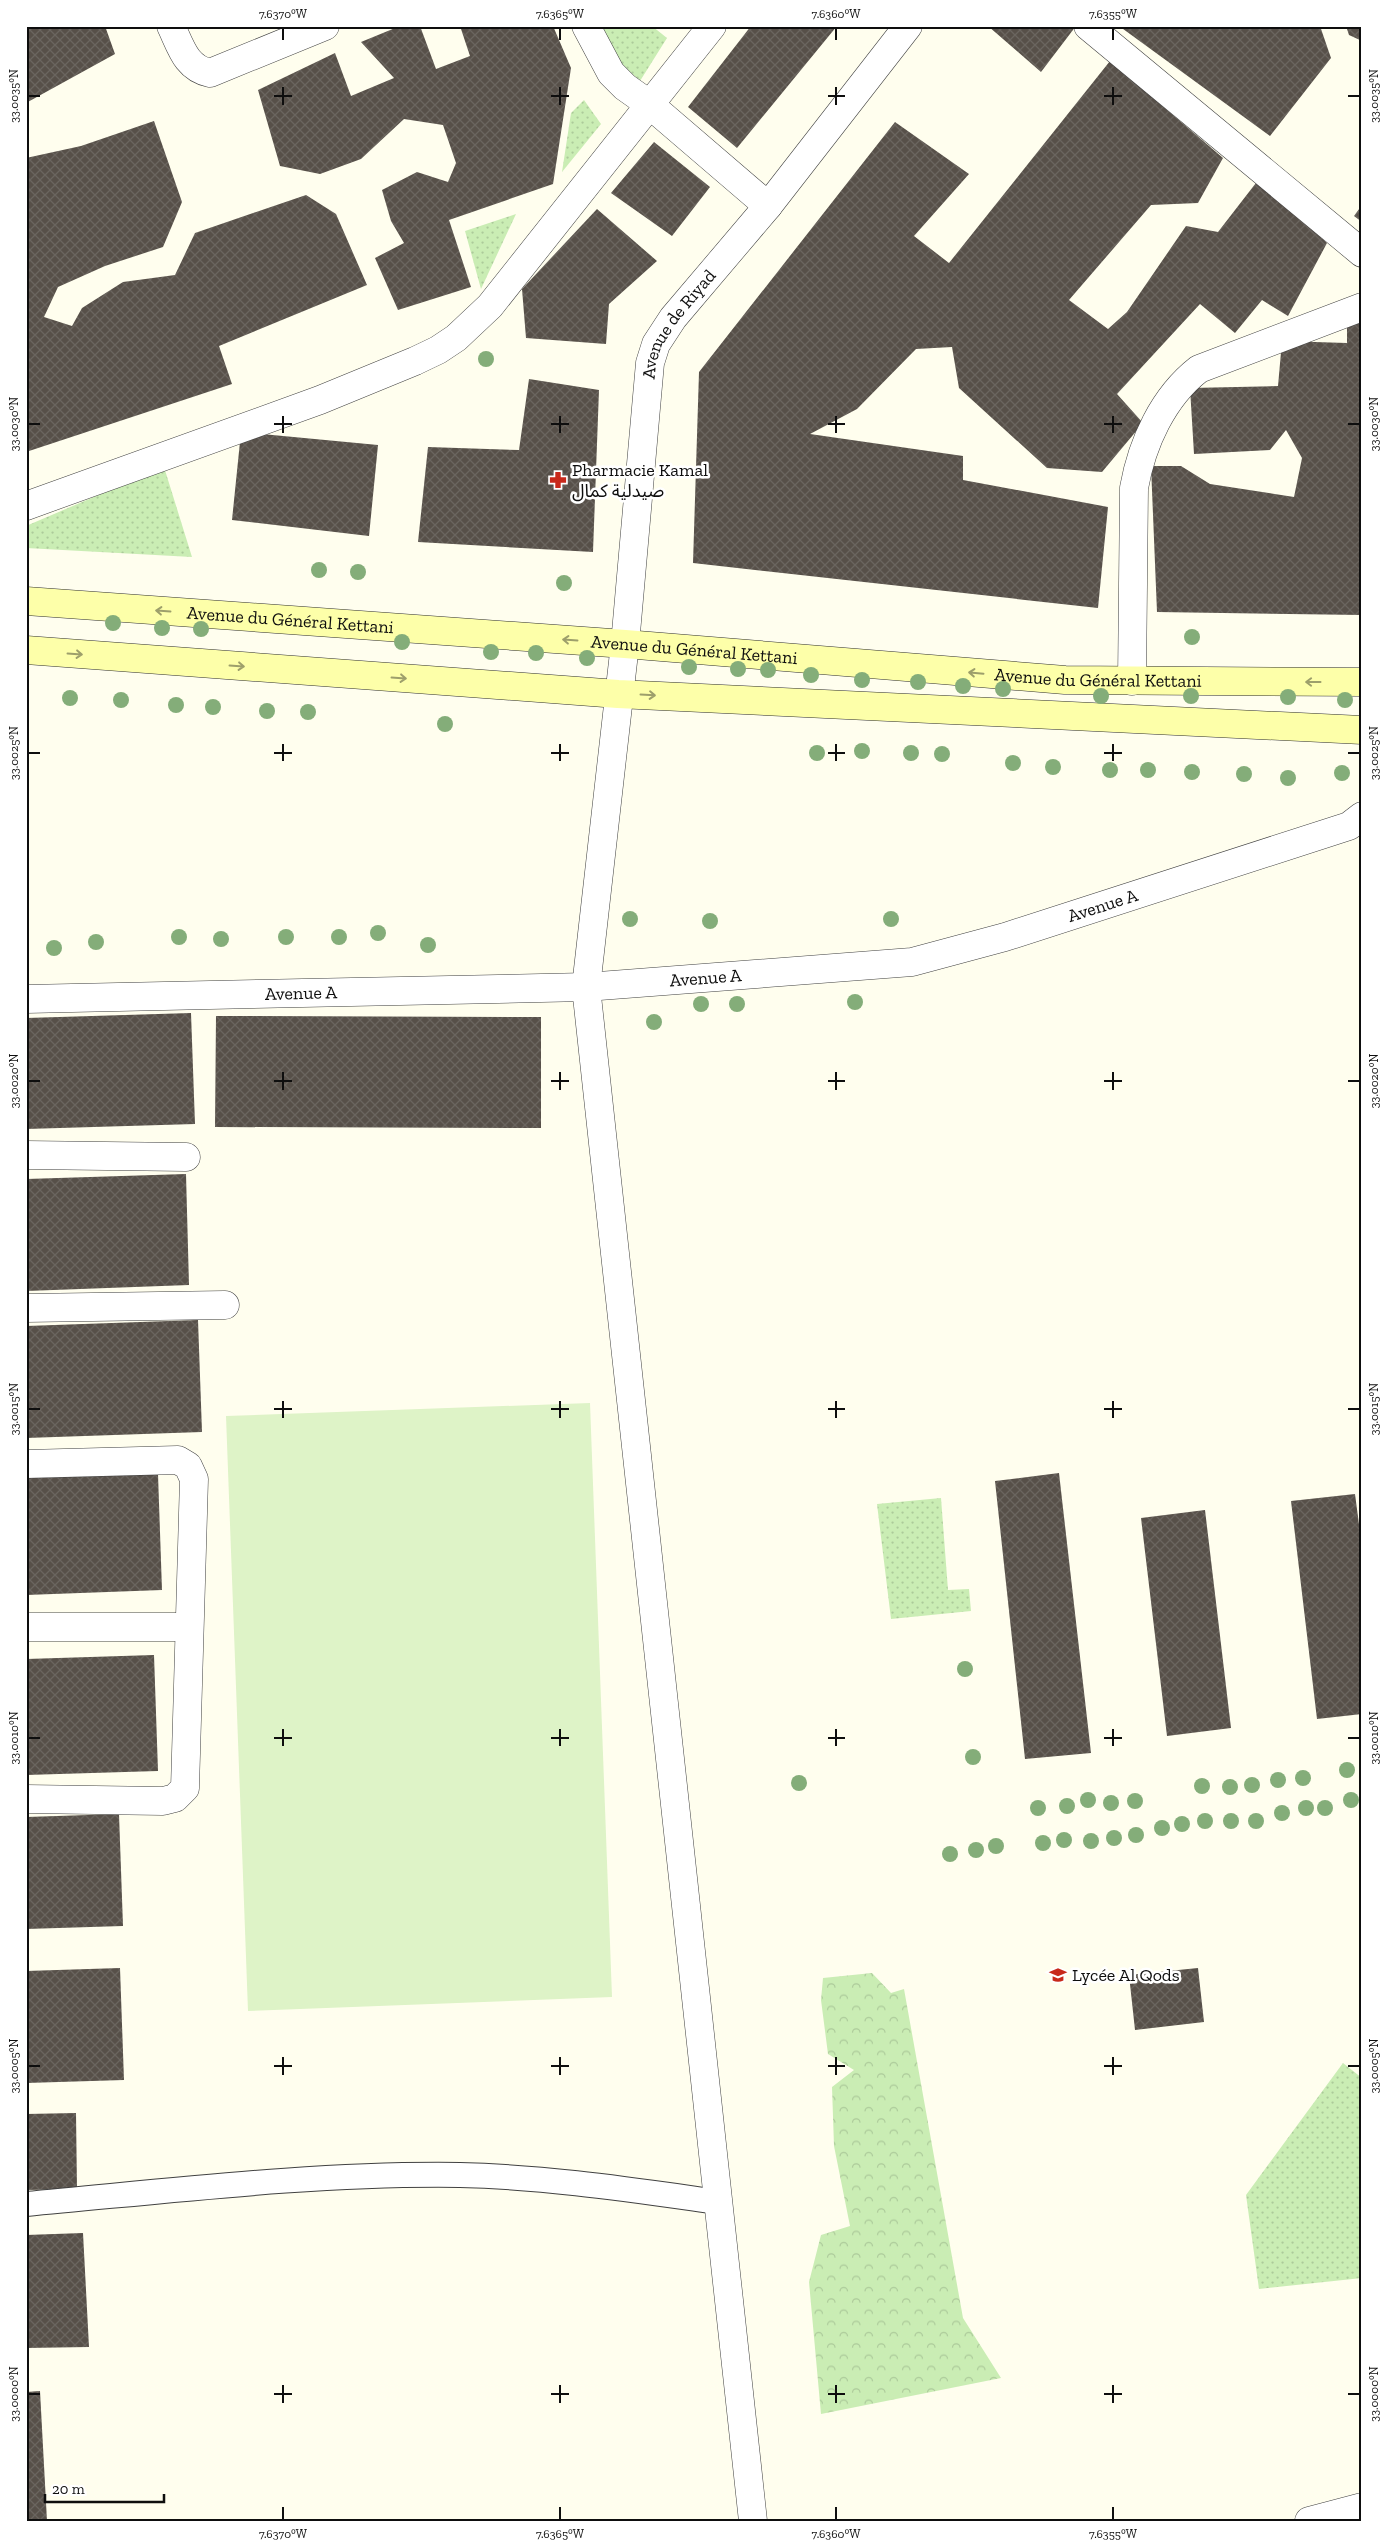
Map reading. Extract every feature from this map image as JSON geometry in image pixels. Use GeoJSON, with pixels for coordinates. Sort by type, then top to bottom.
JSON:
{"type":"FeatureCollection","features":[{"type":"Feature","properties":{"kind":"street"},"geometry":{"type":"LineString","coordinates":[[171,26],[188,60],[196,70],[210,73],[325,26]]}},
{"type":"Feature","properties":{"kind":"street"},"geometry":{"type":"LineString","coordinates":[[586,26],[611,73],[625,87],[650,104],[768,206]]}},
{"type":"Feature","properties":{"kind":"street"},"geometry":{"type":"LineString","coordinates":[[26,506],[320,400],[438,350],[472,325],[490,306],[712,26]]}},
{"type":"Feature","properties":{"kind":"street","name":"Avenue de Riyad"},"geometry":{"type":"LineString","coordinates":[[753,2521],[586,987],[625,644],[650,363],[656,344],[673,318],[768,206],[908,26]]}},
{"type":"Feature","properties":{"kind":"street"},"geometry":{"type":"LineString","coordinates":[[1088,26],[1362,253]]}},
{"type":"Feature","properties":{"kind":"street"},"geometry":{"type":"LineString","coordinates":[[1132,680],[1134,488],[1137,468],[1160,414],[1182,382],[1199,369],[1362,308]]}},
{"type":"Feature","properties":{"kind":"street","name":"Avenue du Général Kettani"},"geometry":{"type":"LineString","coordinates":[[26,601],[625,644],[1066,680],[1362,682]]}},
{"type":"Feature","properties":{"kind":"street"},"geometry":{"type":"LineString","coordinates":[[26,650],[618,694],[1362,730]]}},
{"type":"Feature","properties":{"kind":"street","name":"Avenue A"},"geometry":{"type":"LineString","coordinates":[[26,999],[586,987],[912,962],[1014,934],[1349,826],[1362,816]]}},
{"type":"Feature","properties":{"kind":"street"},"geometry":{"type":"LineString","coordinates":[[26,1155],[186,1157]]}},
{"type":"Feature","properties":{"kind":"street"},"geometry":{"type":"LineString","coordinates":[[26,1308],[225,1305]]}},
{"type":"Feature","properties":{"kind":"street"},"geometry":{"type":"LineString","coordinates":[[26,1464],[178,1460],[188,1466],[194,1479],[185,1788],[175,1798],[163,1800],[26,1799]]}},
{"type":"Feature","properties":{"kind":"street"},"geometry":{"type":"LineString","coordinates":[[26,1627],[189,1627]]}},
{"type":"Feature","properties":{"kind":"street"},"geometry":{"type":"LineString","coordinates":[[1310,2521],[1362,2507]]}},
{"type":"Feature","properties":{"kind":"lane"},"geometry":{"type":"LineString","coordinates":[[26,2204],[282,2181],[351,2177],[459,2175],[556,2181],[719,2202]]}},
{"type":"Feature","properties":{"kind":"green space"},"geometry":{"type":"Polygon","coordinates":[[[606,26],[652,26],[667,38],[640,81],[614,57],[603,30],[606,26]]]}},
{"type":"Feature","properties":{"kind":"green space"},"geometry":{"type":"Polygon","coordinates":[[[584,100],[601,124],[562,172],[571,113],[584,100]]]}},
{"type":"Feature","properties":{"kind":"green space"},"geometry":{"type":"Polygon","coordinates":[[[516,214],[481,289],[465,231],[516,214]]]}},
{"type":"Feature","properties":{"kind":"green space"},"geometry":{"type":"Polygon","coordinates":[[[164,467],[192,557],[26,548],[26,526],[164,467]]]}},
{"type":"Feature","properties":{"kind":"green space"},"geometry":{"type":"Polygon","coordinates":[[[590,1403],[612,1997],[248,2011],[226,1416],[590,1403]]]}},
{"type":"Feature","properties":{"kind":"green space"},"geometry":{"type":"Polygon","coordinates":[[[941,1498],[948,1590],[969,1589],[971,1611],[891,1619],[877,1504],[941,1498]]]}},
{"type":"Feature","properties":{"kind":"green space"},"geometry":{"type":"Polygon","coordinates":[[[872,1973],[891,1993],[904,1989],[963,2318],[1001,2378],[821,2414],[809,2282],[821,2235],[850,2226],[834,2146],[832,2087],[854,2070],[828,2054],[821,2000],[823,1978],[872,1973]]]}},
{"type":"Feature","properties":{"kind":"green space"},"geometry":{"type":"Polygon","coordinates":[[[1343,2063],[1362,2078],[1362,2278],[1259,2289],[1246,2195],[1343,2063]]]}},
{"type":"Feature","properties":{"kind":"building"},"geometry":{"type":"Polygon","coordinates":[[[26,26],[105,26],[115,54],[26,103],[26,26]]]}},
{"type":"Feature","properties":{"kind":"building"},"geometry":{"type":"Polygon","coordinates":[[[400,26],[420,26],[436,69],[470,56],[460,26],[553,26],[571,68],[553,184],[449,220],[471,287],[398,310],[375,258],[404,243],[391,221],[382,190],[417,172],[448,182],[456,163],[443,125],[404,119],[361,159],[320,174],[280,166],[258,90],[335,53],[351,96],[394,78],[361,42],[400,26]]]}},
{"type":"Feature","properties":{"kind":"building"},"geometry":{"type":"Polygon","coordinates":[[[751,26],[837,26],[737,148],[688,107],[751,26]]]}},
{"type":"Feature","properties":{"kind":"building"},"geometry":{"type":"Polygon","coordinates":[[[988,26],[1076,26],[1041,72],[988,26]]]}},
{"type":"Feature","properties":{"kind":"building"},"geometry":{"type":"Polygon","coordinates":[[[1119,26],[1320,26],[1331,58],[1270,136],[1119,26]]]}},
{"type":"Feature","properties":{"kind":"building"},"geometry":{"type":"Polygon","coordinates":[[[1346,26],[1362,26],[1362,41],[1349,35],[1346,26]]]}},
{"type":"Feature","properties":{"kind":"building"},"geometry":{"type":"Polygon","coordinates":[[[1110,61],[1223,158],[1198,203],[1151,205],[1069,300],[1108,329],[1127,312],[1186,226],[1218,232],[1259,179],[1327,243],[1288,316],[1262,300],[1235,333],[1200,304],[1117,394],[1143,423],[1102,472],[1047,468],[959,388],[952,347],[916,349],[857,409],[810,434],[963,456],[963,480],[1108,507],[1098,608],[693,563],[699,372],[895,122],[969,174],[914,236],[949,263],[1110,61]]]}},
{"type":"Feature","properties":{"kind":"building"},"geometry":{"type":"Polygon","coordinates":[[[154,121],[182,202],[163,247],[105,266],[58,287],[44,317],[72,326],[82,308],[123,282],[175,275],[195,233],[306,195],[336,214],[367,285],[219,346],[232,384],[26,452],[26,158],[81,146],[154,121]]]}},
{"type":"Feature","properties":{"kind":"building"},"geometry":{"type":"Polygon","coordinates":[[[654,142],[710,187],[672,236],[611,193],[654,142]]]}},
{"type":"Feature","properties":{"kind":"building"},"geometry":{"type":"Polygon","coordinates":[[[1362,205],[1362,222],[1354,216],[1362,205]]]}},
{"type":"Feature","properties":{"kind":"building"},"geometry":{"type":"Polygon","coordinates":[[[597,209],[657,261],[609,304],[606,344],[526,338],[522,289],[597,209]]]}},
{"type":"Feature","properties":{"kind":"building"},"geometry":{"type":"Polygon","coordinates":[[[1347,321],[1362,322],[1362,615],[1157,612],[1151,466],[1181,466],[1210,484],[1294,497],[1302,458],[1286,430],[1270,450],[1194,454],[1190,388],[1278,386],[1282,341],[1347,343],[1347,321]]]}},
{"type":"Feature","properties":{"kind":"building"},"geometry":{"type":"Polygon","coordinates":[[[529,379],[599,390],[593,552],[418,542],[428,447],[519,450],[529,379]]]}},
{"type":"Feature","properties":{"kind":"building"},"geometry":{"type":"Polygon","coordinates":[[[241,432],[378,445],[369,536],[232,520],[241,432]]]}},
{"type":"Feature","properties":{"kind":"building"},"geometry":{"type":"Polygon","coordinates":[[[191,1013],[195,1124],[26,1129],[26,1018],[191,1013]]]}},
{"type":"Feature","properties":{"kind":"building"},"geometry":{"type":"Polygon","coordinates":[[[216,1016],[541,1017],[541,1128],[215,1127],[216,1016]]]}},
{"type":"Feature","properties":{"kind":"building"},"geometry":{"type":"Polygon","coordinates":[[[186,1174],[189,1285],[26,1291],[26,1179],[186,1174]]]}},
{"type":"Feature","properties":{"kind":"building"},"geometry":{"type":"Polygon","coordinates":[[[198,1320],[202,1432],[26,1438],[26,1326],[198,1320]]]}},
{"type":"Feature","properties":{"kind":"building"},"geometry":{"type":"Polygon","coordinates":[[[1059,1473],[1091,1753],[1025,1759],[995,1481],[1059,1473]]]}},
{"type":"Feature","properties":{"kind":"building"},"geometry":{"type":"Polygon","coordinates":[[[158,1474],[162,1590],[26,1595],[26,1478],[158,1474]]]}},
{"type":"Feature","properties":{"kind":"building"},"geometry":{"type":"Polygon","coordinates":[[[1355,1494],[1362,1547],[1362,1714],[1317,1719],[1291,1501],[1355,1494]]]}},
{"type":"Feature","properties":{"kind":"building"},"geometry":{"type":"Polygon","coordinates":[[[1205,1510],[1231,1728],[1167,1736],[1141,1518],[1205,1510]]]}},
{"type":"Feature","properties":{"kind":"building"},"geometry":{"type":"Polygon","coordinates":[[[154,1655],[158,1771],[26,1775],[26,1659],[154,1655]]]}},
{"type":"Feature","properties":{"kind":"building"},"geometry":{"type":"Polygon","coordinates":[[[119,1814],[123,1926],[26,1929],[26,1817],[119,1814]]]}},
{"type":"Feature","properties":{"kind":"building"},"geometry":{"type":"Polygon","coordinates":[[[120,1968],[124,2080],[26,2083],[26,1971],[120,1968]]]}},
{"type":"Feature","properties":{"kind":"building"},"geometry":{"type":"Polygon","coordinates":[[[1198,1968],[1204,2022],[1135,2030],[1129,1975],[1198,1968]]]}},
{"type":"Feature","properties":{"kind":"building"},"geometry":{"type":"Polygon","coordinates":[[[76,2113],[77,2189],[26,2190],[26,2114],[76,2113]]]}},
{"type":"Feature","properties":{"kind":"building"},"geometry":{"type":"Polygon","coordinates":[[[83,2233],[89,2347],[26,2348],[26,2235],[83,2233]]]}},
{"type":"Feature","properties":{"kind":"building"},"geometry":{"type":"Polygon","coordinates":[[[40,2391],[47,2521],[26,2521],[26,2392],[40,2391]]]}},
{"type":"Feature","properties":{"kind":"place","name":"Pharmacie Kamal صيدلية كمال"},"geometry":{"type":"Point","coordinates":[558,480]}},
{"type":"Feature","properties":{"kind":"place","name":"Lycée Al Qods"},"geometry":{"type":"Point","coordinates":[1058,1975]}}]}
